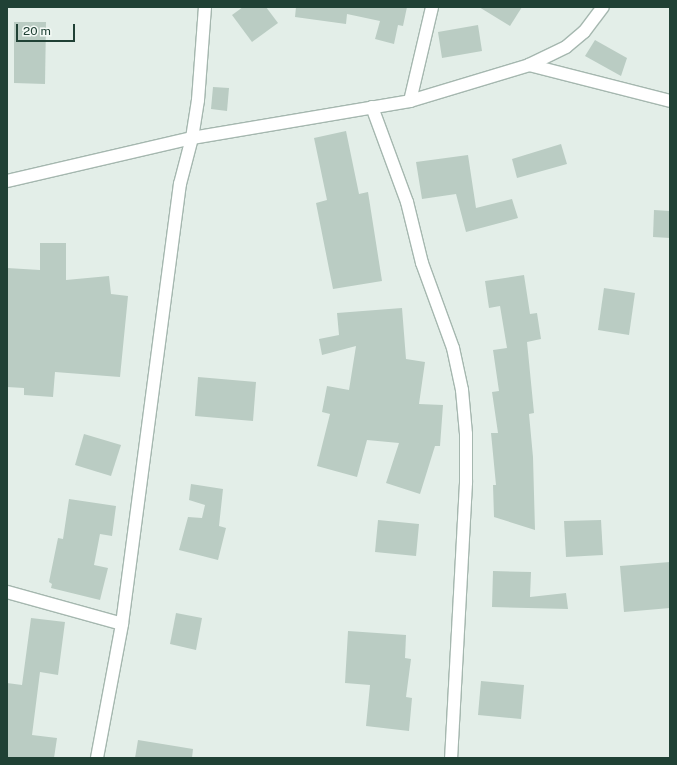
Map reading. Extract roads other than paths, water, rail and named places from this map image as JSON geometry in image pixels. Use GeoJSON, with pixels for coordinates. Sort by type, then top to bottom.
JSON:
{"type":"FeatureCollection","features":[{"type":"Feature","properties":{"kind":"street"},"geometry":{"type":"LineString","coordinates":[[97,758],[122,624],[180,184],[192,138],[198,100],[205,7]]}},
{"type":"Feature","properties":{"kind":"street"},"geometry":{"type":"LineString","coordinates":[[410,100],[432,7]]}},
{"type":"Feature","properties":{"kind":"street"},"geometry":{"type":"LineString","coordinates":[[7,181],[192,138],[410,100],[529,65],[566,47],[584,32],[603,7]]}},
{"type":"Feature","properties":{"kind":"street"},"geometry":{"type":"LineString","coordinates":[[529,65],[670,101]]}},
{"type":"Feature","properties":{"kind":"street"},"geometry":{"type":"LineString","coordinates":[[372,107],[407,202],[422,263],[453,348],[462,390],[466,434],[466,484],[451,758]]}},
{"type":"Feature","properties":{"kind":"street"},"geometry":{"type":"LineString","coordinates":[[7,592],[122,624]]}}]}
